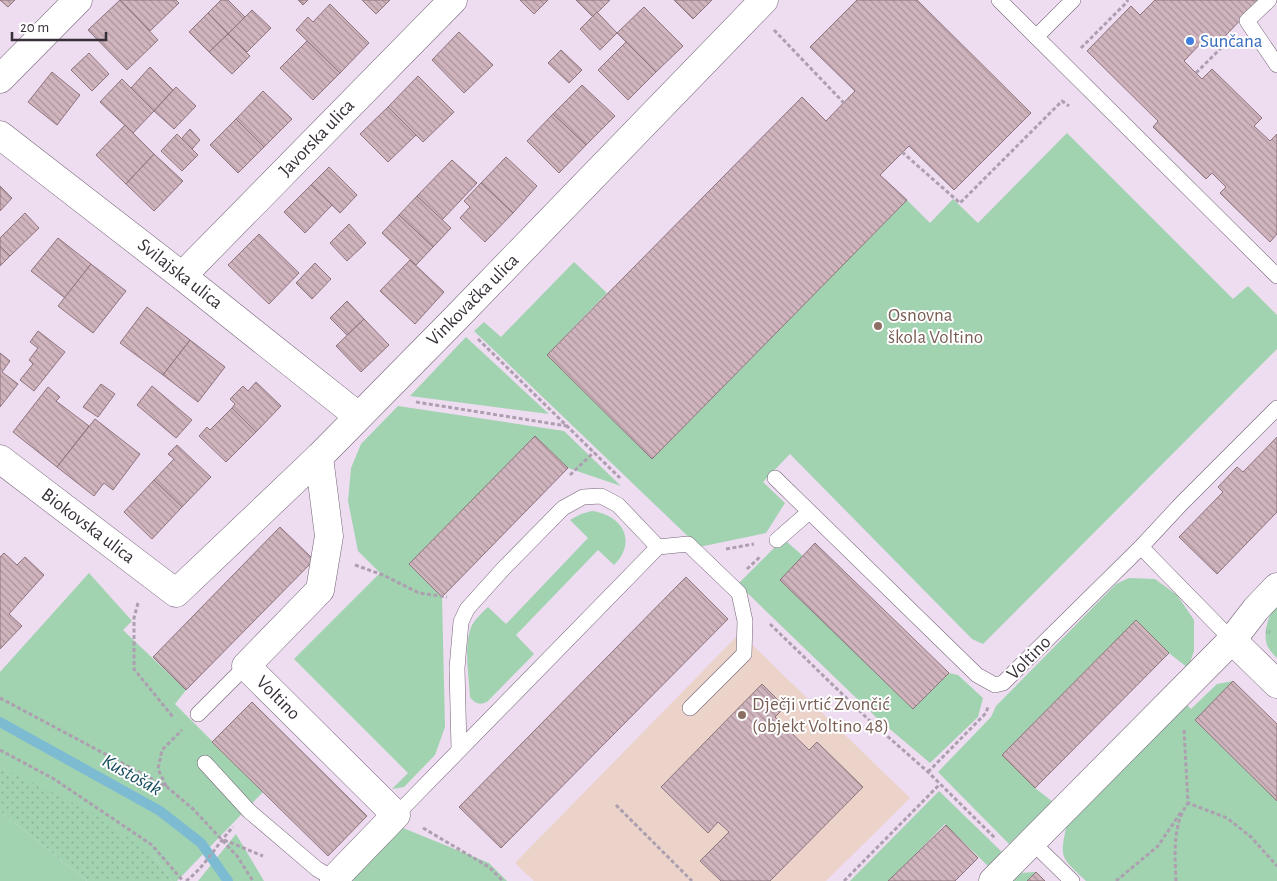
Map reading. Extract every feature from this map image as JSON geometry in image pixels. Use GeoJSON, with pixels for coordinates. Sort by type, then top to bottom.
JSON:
{"type":"FeatureCollection","features":[{"type":"Feature","properties":{"kind":"street"},"geometry":{"type":"LineString","coordinates":[[0,79],[78,0]]}},
{"type":"Feature","properties":{"kind":"street","name":"Javorska ulica"},"geometry":{"type":"LineString","coordinates":[[182,276],[453,0]]}},
{"type":"Feature","properties":{"kind":"street","name":"Vinkovačka ulica"},"geometry":{"type":"LineString","coordinates":[[176,593],[319,457],[463,311],[766,12]]}},
{"type":"Feature","properties":{"kind":"street","name":"Svilajska ulica"},"geometry":{"type":"LineString","coordinates":[[0,135],[358,416]]}},
{"type":"Feature","properties":{"kind":"street","name":"Voltino"},"geometry":{"type":"LineString","coordinates":[[319,457],[329,536],[320,590],[246,666],[396,815]]}},
{"type":"Feature","properties":{"kind":"street","name":"Biokovska ulica"},"geometry":{"type":"LineString","coordinates":[[0,459],[176,593]]}},
{"type":"Feature","properties":{"kind":"street"},"geometry":{"type":"LineString","coordinates":[[993,881],[1232,640],[1256,609],[1277,587]]}},
{"type":"Feature","properties":{"kind":"street"},"geometry":{"type":"LineString","coordinates":[[1232,640],[1277,684]]}},
{"type":"Feature","properties":{"kind":"street"},"geometry":{"type":"LineString","coordinates":[[334,880],[396,815]]}},
{"type":"Feature","properties":{"kind":"lane"},"geometry":{"type":"LineString","coordinates":[[999,0],[1277,276]]}},
{"type":"Feature","properties":{"kind":"lane"},"geometry":{"type":"LineString","coordinates":[[1036,37],[1073,0]]}},
{"type":"Feature","properties":{"kind":"lane"},"geometry":{"type":"LineString","coordinates":[[1269,0],[1247,21],[1277,65]]}},
{"type":"Feature","properties":{"kind":"lane","name":"Voltino"},"geometry":{"type":"LineString","coordinates":[[774,478],[977,675],[996,685],[1003,683],[1141,547],[1277,408]]}},
{"type":"Feature","properties":{"kind":"lane"},"geometry":{"type":"LineString","coordinates":[[460,749],[457,668],[461,622],[467,609],[503,568],[563,508],[583,497],[601,496],[618,505],[658,547]]}},
{"type":"Feature","properties":{"kind":"lane"},"geometry":{"type":"LineString","coordinates":[[777,540],[809,512]]}},
{"type":"Feature","properties":{"kind":"lane"},"geometry":{"type":"LineString","coordinates":[[396,815],[658,547],[688,544],[735,589],[744,621],[744,654],[690,708]]}},
{"type":"Feature","properties":{"kind":"lane"},"geometry":{"type":"LineString","coordinates":[[1141,547],[1232,640]]}},
{"type":"Feature","properties":{"kind":"lane"},"geometry":{"type":"LineString","coordinates":[[198,714],[246,666]]}},
{"type":"Feature","properties":{"kind":"lane"},"geometry":{"type":"LineString","coordinates":[[205,763],[249,811],[317,869],[334,880]]}},
{"type":"Feature","properties":{"kind":"lane"},"geometry":{"type":"LineString","coordinates":[[1023,850],[1072,881]]}},
{"type":"Feature","properties":{"kind":"path"},"geometry":{"type":"LineString","coordinates":[[1064,64],[1128,0]]}},
{"type":"Feature","properties":{"kind":"path"},"geometry":{"type":"LineString","coordinates":[[766,12],[844,103]]}},
{"type":"Feature","properties":{"kind":"path"},"geometry":{"type":"LineString","coordinates":[[1196,73],[1247,21]]}},
{"type":"Feature","properties":{"kind":"path"},"geometry":{"type":"LineString","coordinates":[[902,152],[960,203],[1062,102]]}},
{"type":"Feature","properties":{"kind":"path"},"geometry":{"type":"LineString","coordinates":[[477,338],[621,478]]}},
{"type":"Feature","properties":{"kind":"path"},"geometry":{"type":"LineString","coordinates":[[410,401],[567,426]]}},
{"type":"Feature","properties":{"kind":"path"},"geometry":{"type":"LineString","coordinates":[[698,554],[777,540]]}},
{"type":"Feature","properties":{"kind":"path"},"geometry":{"type":"LineString","coordinates":[[777,540],[735,589],[869,720],[940,784],[1023,850]]}},
{"type":"Feature","properties":{"kind":"path"},"geometry":{"type":"LineString","coordinates":[[148,572],[134,618],[134,668],[177,722]]}},
{"type":"Feature","properties":{"kind":"path"},"geometry":{"type":"LineString","coordinates":[[383,575],[419,593],[446,598]]}},
{"type":"Feature","properties":{"kind":"path"},"geometry":{"type":"LineString","coordinates":[[928,772],[986,713],[996,685]]}},
{"type":"Feature","properties":{"kind":"path"},"geometry":{"type":"LineString","coordinates":[[0,698],[167,787],[193,809],[237,856],[253,881]]}},
{"type":"Feature","properties":{"kind":"path"},"geometry":{"type":"LineString","coordinates":[[167,787],[158,769],[162,750],[198,714]]}},
{"type":"Feature","properties":{"kind":"path"},"geometry":{"type":"LineString","coordinates":[[1116,881],[1158,846],[1188,803],[1184,728]]}},
{"type":"Feature","properties":{"kind":"path"},"geometry":{"type":"LineString","coordinates":[[183,729],[205,763]]}},
{"type":"Feature","properties":{"kind":"path"},"geometry":{"type":"LineString","coordinates":[[0,750],[54,779],[152,845],[185,881],[193,876],[221,839]]}},
{"type":"Feature","properties":{"kind":"path"},"geometry":{"type":"LineString","coordinates":[[844,881],[940,784]]}},
{"type":"Feature","properties":{"kind":"path"},"geometry":{"type":"LineString","coordinates":[[1188,803],[1227,818],[1251,837],[1277,866]]}},
{"type":"Feature","properties":{"kind":"path"},"geometry":{"type":"LineString","coordinates":[[616,804],[692,881]]}},
{"type":"Feature","properties":{"kind":"path"},"geometry":{"type":"LineString","coordinates":[[1176,881],[1175,841],[1181,812]]}},
{"type":"Feature","properties":{"kind":"path"},"geometry":{"type":"LineString","coordinates":[[396,815],[413,822],[489,867],[503,881]]}},
{"type":"Feature","properties":{"kind":"path"},"geometry":{"type":"LineString","coordinates":[[193,876],[196,881]]}},
{"type":"Feature","properties":{"kind":"shaded area","name":"Dječji vrtić Zvončić (objekt Voltino 48)"},"geometry":{"type":"Polygon","coordinates":[[[740,633],[910,798],[826,881],[534,881],[515,863],[740,633]]]}},
{"type":"Feature","properties":{"kind":"green space"},"geometry":{"type":"Polygon","coordinates":[[[1067,133],[1233,299],[1248,286],[1277,315],[1277,349],[983,644],[972,639],[790,454],[763,482],[785,503],[766,533],[699,547],[474,331],[484,322],[501,337],[574,262],[607,293],[547,355],[652,459],[907,200],[930,223],[953,199],[978,223],[1067,133]]]}},
{"type":"Feature","properties":{"kind":"green space"},"geometry":{"type":"Polygon","coordinates":[[[466,337],[549,414],[410,396],[466,337]]]}},
{"type":"Feature","properties":{"kind":"green space"},"geometry":{"type":"Polygon","coordinates":[[[398,406],[564,431],[621,486],[568,468],[535,436],[409,564],[442,597],[445,727],[435,755],[404,787],[392,789],[408,773],[294,659],[380,573],[358,551],[348,501],[351,468],[361,444],[398,406]]]}},
{"type":"Feature","properties":{"kind":"green space"},"geometry":{"type":"Polygon","coordinates":[[[592,511],[603,513],[623,530],[625,547],[621,556],[614,565],[598,550],[516,635],[534,654],[488,701],[481,704],[476,703],[470,697],[467,661],[469,633],[472,625],[488,607],[506,624],[588,538],[570,520],[592,511]]]}},
{"type":"Feature","properties":{"kind":"green space"},"geometry":{"type":"Polygon","coordinates":[[[786,541],[803,556],[781,580],[913,709],[949,673],[958,675],[983,698],[978,717],[930,763],[878,719],[738,584],[776,546],[786,541]]]}},
{"type":"Feature","properties":{"kind":"green space"},"geometry":{"type":"Polygon","coordinates":[[[89,573],[132,621],[123,630],[186,690],[175,704],[263,792],[177,881],[172,881],[153,854],[0,767],[0,672],[89,573]]]}},
{"type":"Feature","properties":{"kind":"green space"},"geometry":{"type":"Polygon","coordinates":[[[1129,578],[1155,579],[1177,595],[1194,620],[1194,651],[1188,668],[1169,653],[1136,620],[1003,755],[1035,788],[1053,802],[1009,844],[938,772],[991,717],[996,706],[1116,584],[1129,578]]]}},
{"type":"Feature","properties":{"kind":"green space"},"geometry":{"type":"Polygon","coordinates":[[[1277,605],[1277,658],[1268,647],[1266,629],[1269,618],[1277,605]]]}},
{"type":"Feature","properties":{"kind":"green space"},"geometry":{"type":"Polygon","coordinates":[[[1233,681],[1196,720],[1277,801],[1277,881],[1086,881],[1071,867],[1064,857],[1063,844],[1067,824],[1183,701],[1191,709],[1217,684],[1233,681]]]}},
{"type":"Feature","properties":{"kind":"green space"},"geometry":{"type":"Polygon","coordinates":[[[0,767],[88,810],[153,854],[172,881],[87,881],[0,811],[0,767]]]}},
{"type":"Feature","properties":{"kind":"green space"},"geometry":{"type":"Polygon","coordinates":[[[939,791],[1002,852],[988,866],[945,824],[889,881],[850,881],[939,791]]]}},
{"type":"Feature","properties":{"kind":"green space"},"geometry":{"type":"Polygon","coordinates":[[[0,811],[87,881],[0,881],[0,811]]]}},
{"type":"Feature","properties":{"kind":"green space"},"geometry":{"type":"Polygon","coordinates":[[[403,828],[489,863],[507,881],[353,881],[354,877],[403,828]]]}},
{"type":"Feature","properties":{"kind":"green space"},"geometry":{"type":"Polygon","coordinates":[[[236,834],[264,881],[198,881],[236,834]]]}},
{"type":"Feature","properties":{"kind":"green space"},"geometry":{"type":"Polygon","coordinates":[[[1036,872],[1027,881],[1012,881],[1020,873],[1036,872]]]}},
{"type":"Feature","properties":{"kind":"building"},"geometry":{"type":"Polygon","coordinates":[[[0,0],[15,0],[8,7],[0,0]]]}},
{"type":"Feature","properties":{"kind":"building"},"geometry":{"type":"Polygon","coordinates":[[[120,0],[158,40],[127,70],[88,30],[120,0]]]}},
{"type":"Feature","properties":{"kind":"building"},"geometry":{"type":"Polygon","coordinates":[[[120,0],[176,0],[179,3],[150,31],[120,0]]]}},
{"type":"Feature","properties":{"kind":"building"},"geometry":{"type":"Polygon","coordinates":[[[221,0],[228,0],[245,17],[228,34],[208,13],[221,0]]]}},
{"type":"Feature","properties":{"kind":"building"},"geometry":{"type":"Polygon","coordinates":[[[298,0],[308,0],[303,5],[298,0]]]}},
{"type":"Feature","properties":{"kind":"building"},"geometry":{"type":"Polygon","coordinates":[[[362,0],[390,0],[376,14],[362,0]]]}},
{"type":"Feature","properties":{"kind":"building"},"geometry":{"type":"Polygon","coordinates":[[[520,0],[548,0],[534,14],[520,0]]]}},
{"type":"Feature","properties":{"kind":"building"},"geometry":{"type":"Polygon","coordinates":[[[576,0],[610,0],[593,17],[576,0]]]}},
{"type":"Feature","properties":{"kind":"building"},"geometry":{"type":"Polygon","coordinates":[[[674,0],[712,0],[693,19],[674,0]]]}},
{"type":"Feature","properties":{"kind":"building"},"geometry":{"type":"Polygon","coordinates":[[[857,0],[917,0],[1031,113],[954,190],[909,146],[880,175],[907,200],[652,459],[547,355],[802,97],[826,121],[855,91],[810,47],[857,0]]]}},
{"type":"Feature","properties":{"kind":"building"},"geometry":{"type":"Polygon","coordinates":[[[1155,0],[1259,0],[1215,47],[1206,38],[1184,61],[1202,79],[1212,69],[1262,118],[1254,126],[1270,141],[1277,134],[1277,234],[1270,242],[1220,193],[1226,187],[1212,173],[1206,179],[1153,127],[1158,121],[1087,51],[1131,6],[1140,15],[1155,0]]]}},
{"type":"Feature","properties":{"kind":"building"},"geometry":{"type":"Polygon","coordinates":[[[330,4],[369,43],[340,73],[296,30],[308,17],[313,22],[330,4]]]}},
{"type":"Feature","properties":{"kind":"building"},"geometry":{"type":"Polygon","coordinates":[[[644,7],[683,46],[656,72],[617,33],[644,7]]]}},
{"type":"Feature","properties":{"kind":"building"},"geometry":{"type":"Polygon","coordinates":[[[252,10],[271,28],[247,52],[228,34],[252,10]]]}},
{"type":"Feature","properties":{"kind":"building"},"geometry":{"type":"Polygon","coordinates":[[[597,12],[617,33],[600,50],[580,29],[597,12]]]}},
{"type":"Feature","properties":{"kind":"building"},"geometry":{"type":"Polygon","coordinates":[[[208,13],[228,34],[209,52],[189,32],[208,13]]]}},
{"type":"Feature","properties":{"kind":"building"},"geometry":{"type":"Polygon","coordinates":[[[459,32],[493,65],[464,93],[432,60],[459,32]]]}},
{"type":"Feature","properties":{"kind":"building"},"geometry":{"type":"Polygon","coordinates":[[[228,34],[250,56],[232,74],[209,52],[228,34]]]}},
{"type":"Feature","properties":{"kind":"building"},"geometry":{"type":"Polygon","coordinates":[[[307,41],[340,73],[313,100],[280,68],[307,41]]]}},
{"type":"Feature","properties":{"kind":"building"},"geometry":{"type":"Polygon","coordinates":[[[626,42],[656,72],[628,100],[598,70],[626,42]]]}},
{"type":"Feature","properties":{"kind":"building"},"geometry":{"type":"Polygon","coordinates":[[[561,50],[582,70],[569,83],[548,63],[561,50]]]}},
{"type":"Feature","properties":{"kind":"building"},"geometry":{"type":"Polygon","coordinates":[[[89,53],[109,74],[92,91],[71,70],[89,53]]]}},
{"type":"Feature","properties":{"kind":"building"},"geometry":{"type":"Polygon","coordinates":[[[150,67],[173,90],[154,111],[131,88],[150,67]]]}},
{"type":"Feature","properties":{"kind":"building"},"geometry":{"type":"Polygon","coordinates":[[[52,72],[80,95],[57,125],[28,102],[52,72]]]}},
{"type":"Feature","properties":{"kind":"building"},"geometry":{"type":"Polygon","coordinates":[[[418,76],[454,112],[423,142],[388,107],[418,76]]]}},
{"type":"Feature","properties":{"kind":"building"},"geometry":{"type":"Polygon","coordinates":[[[122,79],[154,111],[133,133],[100,102],[122,79]]]}},
{"type":"Feature","properties":{"kind":"building"},"geometry":{"type":"Polygon","coordinates":[[[582,85],[615,116],[586,145],[553,114],[582,85]]]}},
{"type":"Feature","properties":{"kind":"building"},"geometry":{"type":"Polygon","coordinates":[[[176,87],[196,106],[174,129],[154,111],[176,87]]]}},
{"type":"Feature","properties":{"kind":"building"},"geometry":{"type":"Polygon","coordinates":[[[263,91],[292,119],[264,147],[236,119],[263,91]]]}},
{"type":"Feature","properties":{"kind":"building"},"geometry":{"type":"Polygon","coordinates":[[[388,107],[416,135],[388,162],[360,134],[388,107]]]}},
{"type":"Feature","properties":{"kind":"building"},"geometry":{"type":"Polygon","coordinates":[[[553,114],[586,145],[559,173],[527,141],[553,114]]]}},
{"type":"Feature","properties":{"kind":"building"},"geometry":{"type":"Polygon","coordinates":[[[236,119],[264,147],[238,173],[210,145],[236,119]]]}},
{"type":"Feature","properties":{"kind":"building"},"geometry":{"type":"Polygon","coordinates":[[[125,125],[154,154],[126,184],[96,155],[125,125]]]}},
{"type":"Feature","properties":{"kind":"building"},"geometry":{"type":"Polygon","coordinates":[[[190,129],[200,140],[192,149],[181,139],[190,129]]]}},
{"type":"Feature","properties":{"kind":"building"},"geometry":{"type":"Polygon","coordinates":[[[177,134],[198,155],[182,171],[161,151],[177,134]]]}},
{"type":"Feature","properties":{"kind":"building"},"geometry":{"type":"Polygon","coordinates":[[[154,154],[183,181],[154,211],[126,184],[154,154]]]}},
{"type":"Feature","properties":{"kind":"building"},"geometry":{"type":"Polygon","coordinates":[[[506,157],[537,186],[513,213],[481,183],[506,157]]]}},
{"type":"Feature","properties":{"kind":"building"},"geometry":{"type":"Polygon","coordinates":[[[452,160],[477,183],[442,220],[417,196],[452,160]]]}},
{"type":"Feature","properties":{"kind":"building"},"geometry":{"type":"Polygon","coordinates":[[[329,167],[357,195],[340,213],[311,185],[329,167]]]}},
{"type":"Feature","properties":{"kind":"building"},"geometry":{"type":"Polygon","coordinates":[[[481,183],[513,213],[485,242],[460,218],[470,207],[464,201],[481,183]]]}},
{"type":"Feature","properties":{"kind":"building"},"geometry":{"type":"Polygon","coordinates":[[[311,185],[332,205],[305,233],[284,212],[311,185]]]}},
{"type":"Feature","properties":{"kind":"building"},"geometry":{"type":"Polygon","coordinates":[[[0,186],[12,198],[0,211],[0,186]]]}},
{"type":"Feature","properties":{"kind":"building"},"geometry":{"type":"Polygon","coordinates":[[[417,196],[451,228],[433,247],[399,215],[417,196]]]}},
{"type":"Feature","properties":{"kind":"building"},"geometry":{"type":"Polygon","coordinates":[[[25,213],[39,228],[10,256],[0,246],[0,238],[25,213]]]}},
{"type":"Feature","properties":{"kind":"building"},"geometry":{"type":"Polygon","coordinates":[[[399,215],[433,247],[416,265],[382,233],[399,215]]]}},
{"type":"Feature","properties":{"kind":"building"},"geometry":{"type":"Polygon","coordinates":[[[349,224],[366,243],[347,261],[330,243],[349,224]]]}},
{"type":"Feature","properties":{"kind":"building"},"geometry":{"type":"Polygon","coordinates":[[[259,234],[299,273],[269,304],[228,265],[259,234]]]}},
{"type":"Feature","properties":{"kind":"building"},"geometry":{"type":"Polygon","coordinates":[[[58,238],[91,264],[65,298],[31,271],[58,238]]]}},
{"type":"Feature","properties":{"kind":"building"},"geometry":{"type":"Polygon","coordinates":[[[0,246],[10,256],[0,266],[0,246]]]}},
{"type":"Feature","properties":{"kind":"building"},"geometry":{"type":"Polygon","coordinates":[[[410,260],[444,292],[415,324],[380,291],[410,260]]]}},
{"type":"Feature","properties":{"kind":"building"},"geometry":{"type":"Polygon","coordinates":[[[315,263],[331,279],[312,299],[296,283],[315,263]]]}},
{"type":"Feature","properties":{"kind":"building"},"geometry":{"type":"Polygon","coordinates":[[[91,264],[126,291],[93,333],[58,306],[91,264]]]}},
{"type":"Feature","properties":{"kind":"building"},"geometry":{"type":"Polygon","coordinates":[[[347,301],[364,319],[347,335],[330,318],[347,301]]]}},
{"type":"Feature","properties":{"kind":"building"},"geometry":{"type":"Polygon","coordinates":[[[147,307],[190,340],[163,375],[120,343],[147,307]]]}},
{"type":"Feature","properties":{"kind":"building"},"geometry":{"type":"Polygon","coordinates":[[[364,319],[389,345],[361,372],[336,346],[364,319]]]}},
{"type":"Feature","properties":{"kind":"building"},"geometry":{"type":"Polygon","coordinates":[[[38,331],[65,352],[34,391],[20,380],[33,364],[29,360],[38,348],[30,342],[38,331]]]}},
{"type":"Feature","properties":{"kind":"building"},"geometry":{"type":"Polygon","coordinates":[[[190,340],[225,367],[198,402],[163,375],[190,340]]]}},
{"type":"Feature","properties":{"kind":"building"},"geometry":{"type":"Polygon","coordinates":[[[0,353],[10,361],[2,372],[18,384],[0,407],[0,353]]]}},
{"type":"Feature","properties":{"kind":"building"},"geometry":{"type":"Polygon","coordinates":[[[256,382],[281,406],[256,432],[232,408],[235,404],[230,399],[243,386],[248,391],[256,382]]]}},
{"type":"Feature","properties":{"kind":"building"},"geometry":{"type":"Polygon","coordinates":[[[101,384],[115,394],[98,417],[83,407],[101,384]]]}},
{"type":"Feature","properties":{"kind":"building"},"geometry":{"type":"Polygon","coordinates":[[[152,386],[192,420],[176,438],[137,405],[152,386]]]}},
{"type":"Feature","properties":{"kind":"building"},"geometry":{"type":"Polygon","coordinates":[[[48,387],[60,397],[56,401],[89,426],[57,467],[13,432],[48,387]]]}},
{"type":"Feature","properties":{"kind":"building"},"geometry":{"type":"Polygon","coordinates":[[[232,408],[256,432],[226,462],[199,436],[207,427],[210,430],[232,408]]]}},
{"type":"Feature","properties":{"kind":"building"},"geometry":{"type":"Polygon","coordinates":[[[95,419],[140,454],[113,490],[104,483],[94,496],[57,467],[95,419]]]}},
{"type":"Feature","properties":{"kind":"building"},"geometry":{"type":"Polygon","coordinates":[[[535,436],[568,468],[442,597],[409,564],[535,436]]]}},
{"type":"Feature","properties":{"kind":"building"},"geometry":{"type":"Polygon","coordinates":[[[1277,437],[1277,512],[1217,574],[1179,537],[1223,492],[1218,487],[1237,467],[1243,472],[1277,437]]]}},
{"type":"Feature","properties":{"kind":"building"},"geometry":{"type":"Polygon","coordinates":[[[177,445],[211,477],[182,507],[154,480],[174,459],[168,454],[177,445]]]}},
{"type":"Feature","properties":{"kind":"building"},"geometry":{"type":"Polygon","coordinates":[[[154,480],[182,507],[152,539],[124,512],[154,480]]]}},
{"type":"Feature","properties":{"kind":"building"},"geometry":{"type":"Polygon","coordinates":[[[280,527],[314,560],[186,690],[153,657],[280,527]]]}},
{"type":"Feature","properties":{"kind":"building"},"geometry":{"type":"Polygon","coordinates":[[[815,543],[949,673],[913,709],[780,580],[815,543]]]}},
{"type":"Feature","properties":{"kind":"building"},"geometry":{"type":"Polygon","coordinates":[[[4,553],[17,565],[25,557],[44,575],[9,614],[22,626],[0,649],[0,557],[4,553]]]}},
{"type":"Feature","properties":{"kind":"building"},"geometry":{"type":"Polygon","coordinates":[[[686,577],[728,619],[501,848],[459,807],[686,577]]]}},
{"type":"Feature","properties":{"kind":"building"},"geometry":{"type":"Polygon","coordinates":[[[1136,620],[1169,653],[1035,788],[1002,755],[1136,620]]]}},
{"type":"Feature","properties":{"kind":"building"},"geometry":{"type":"Polygon","coordinates":[[[1233,681],[1277,724],[1277,801],[1195,720],[1233,681]]]}},
{"type":"Feature","properties":{"kind":"building"},"geometry":{"type":"Polygon","coordinates":[[[762,684],[785,707],[775,717],[809,750],[817,742],[863,787],[770,881],[721,881],[700,861],[729,832],[718,822],[708,833],[661,787],[762,684]]]}},
{"type":"Feature","properties":{"kind":"building"},"geometry":{"type":"Polygon","coordinates":[[[252,702],[367,816],[328,856],[212,742],[252,702]]]}},
{"type":"Feature","properties":{"kind":"building"},"geometry":{"type":"Polygon","coordinates":[[[946,825],[978,858],[955,881],[888,881],[946,825]]]}},
{"type":"Feature","properties":{"kind":"building"},"geometry":{"type":"Polygon","coordinates":[[[1036,872],[1045,881],[1027,881],[1036,872]]]}},
{"type":"Feature","properties":{"kind":"waterway","name":"Kustošak"},"geometry":{"type":"LineString","coordinates":[[0,722],[160,811],[201,843],[228,881]]}},
{"type":"Feature","properties":{"kind":"place","name":"Sunčana"},"geometry":{"type":"Point","coordinates":[1190,41]}},
{"type":"Feature","properties":{"kind":"place","name":"Osnovna škola Voltino"},"geometry":{"type":"Point","coordinates":[878,326]}},
{"type":"Feature","properties":{"kind":"place","name":"Dječji vrtić Zvončić (objekt Voltino 48)"},"geometry":{"type":"Point","coordinates":[742,715]}}]}
